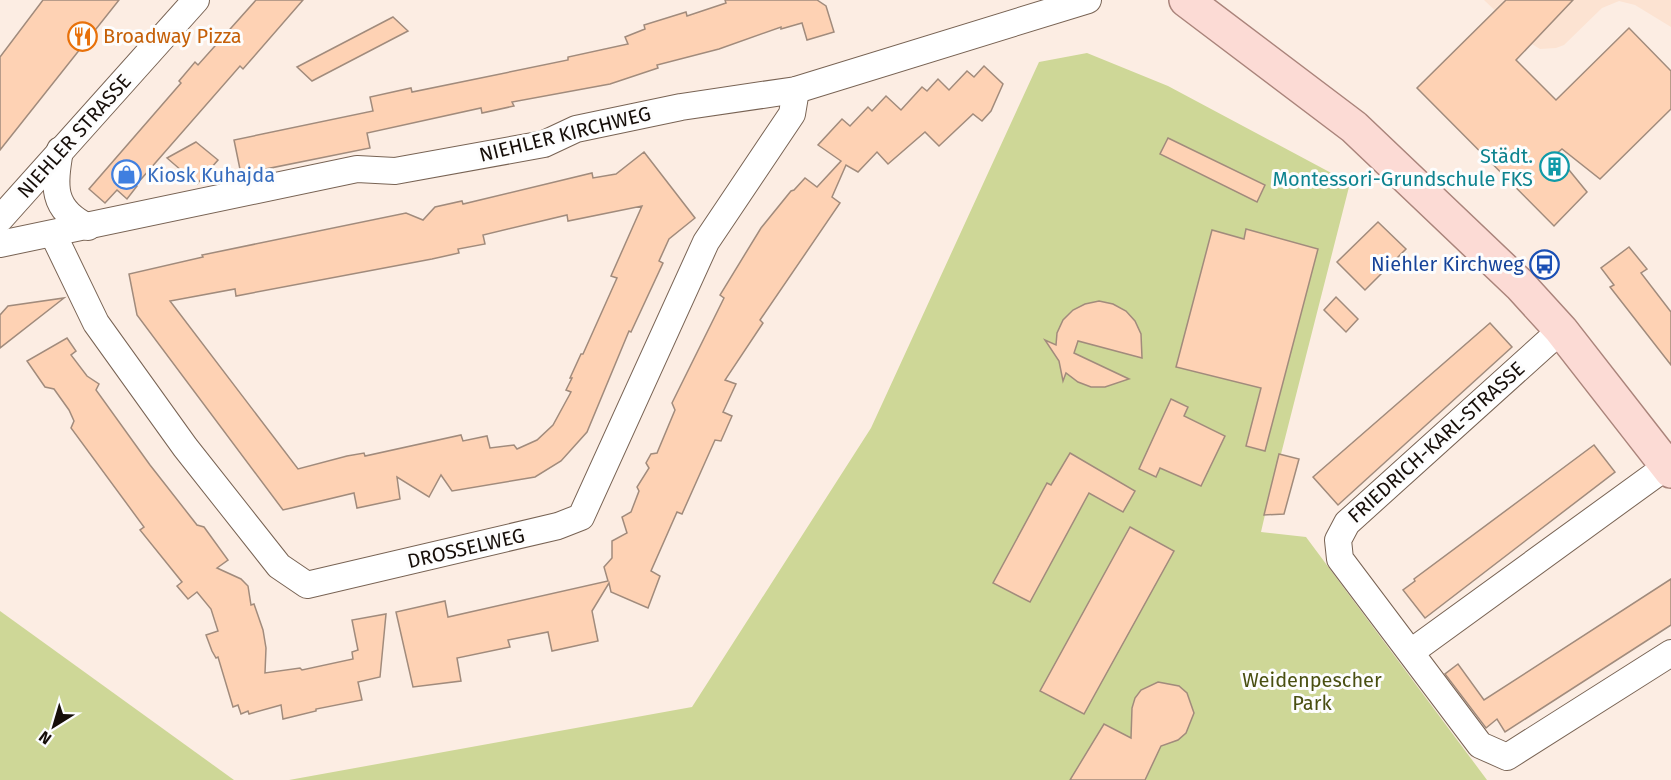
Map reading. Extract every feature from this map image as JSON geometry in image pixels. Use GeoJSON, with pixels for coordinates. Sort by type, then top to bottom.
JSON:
{"type":"FeatureCollection","features":[{"type":"Feature","properties":{"kind":"main road"},"geometry":{"type":"LineString","coordinates":[[1186,0],[1354,127],[1520,285],[1561,330],[1669,468]]}},
{"type":"Feature","properties":{"kind":"street","name":"NIEHLER STRASSE"},"geometry":{"type":"LineString","coordinates":[[0,219],[196,0]]}},
{"type":"Feature","properties":{"kind":"street","name":"NIEHLER KIRCHWEG"},"geometry":{"type":"LineString","coordinates":[[0,244],[357,169],[395,171],[544,144],[576,129],[681,107],[796,90],[1088,0]]}},
{"type":"Feature","properties":{"kind":"street","name":"DROSSELWEG"},"geometry":{"type":"LineString","coordinates":[[53,234],[96,322],[185,447],[279,567],[307,585],[558,526],[581,517],[706,242],[792,114],[796,90]]}},
{"type":"Feature","properties":{"kind":"street"},"geometry":{"type":"LineString","coordinates":[[60,150],[55,182],[57,196],[66,212],[88,227]]}},
{"type":"Feature","properties":{"kind":"street","name":"FRIEDRICH-KARL-STRASSE"},"geometry":{"type":"LineString","coordinates":[[1561,330],[1352,518],[1340,534],[1337,547],[1340,560],[1480,746],[1507,757],[1671,653]]}},
{"type":"Feature","properties":{"kind":"street"},"geometry":{"type":"LineString","coordinates":[[1411,652],[1669,468]]}},
{"type":"Feature","properties":{"kind":"shaded area"},"geometry":{"type":"Polygon","coordinates":[[[1484,0],[1671,0],[1671,27],[1635,5],[1619,1],[1602,8],[1564,45],[1540,49],[1527,41],[1484,0]]]}},
{"type":"Feature","properties":{"kind":"green space","name":"Weidenpescher Park"},"geometry":{"type":"Polygon","coordinates":[[[1087,53],[1168,86],[1350,183],[1281,454],[1279,454],[1261,532],[1306,537],[1487,780],[289,780],[692,707],[871,428],[1039,62],[1087,53]]]}},
{"type":"Feature","properties":{"kind":"green space"},"geometry":{"type":"Polygon","coordinates":[[[0,611],[234,780],[0,780],[0,611]]]}},
{"type":"Feature","properties":{"kind":"building"},"geometry":{"type":"Polygon","coordinates":[[[43,0],[119,0],[0,150],[0,57],[43,0]]]}},
{"type":"Feature","properties":{"kind":"building"},"geometry":{"type":"Polygon","coordinates":[[[256,0],[303,0],[243,69],[240,66],[136,185],[127,199],[117,190],[105,203],[89,189],[181,83],[179,81],[195,62],[198,65],[256,0]]]}},
{"type":"Feature","properties":{"kind":"building"},"geometry":{"type":"Polygon","coordinates":[[[725,0],[817,0],[826,6],[834,32],[807,40],[802,23],[781,29],[781,27],[719,49],[657,65],[658,68],[610,84],[512,102],[514,106],[482,113],[481,108],[367,133],[370,148],[241,174],[234,140],[373,111],[370,97],[411,88],[412,92],[568,60],[568,57],[628,44],[625,37],[645,29],[644,25],[686,12],[687,16],[726,3],[725,0]]]}},
{"type":"Feature","properties":{"kind":"building","name":"Städt. Montessori-Grundschule FKS"},"geometry":{"type":"Polygon","coordinates":[[[1506,0],[1573,0],[1516,60],[1556,100],[1629,28],[1671,71],[1671,109],[1600,179],[1562,149],[1556,154],[1587,192],[1554,226],[1417,88],[1506,0]]]}},
{"type":"Feature","properties":{"kind":"building"},"geometry":{"type":"Polygon","coordinates":[[[393,17],[408,31],[312,81],[297,67],[393,17]]]}},
{"type":"Feature","properties":{"kind":"building"},"geometry":{"type":"Polygon","coordinates":[[[984,66],[1003,84],[991,111],[982,121],[973,114],[939,146],[925,132],[888,164],[877,152],[858,172],[846,165],[832,197],[840,203],[760,320],[763,323],[725,380],[736,384],[723,412],[732,416],[721,441],[715,440],[682,514],[677,512],[651,571],[660,576],[648,608],[611,592],[609,583],[592,611],[598,641],[552,651],[548,632],[508,640],[510,647],[457,658],[461,681],[413,687],[396,612],[445,601],[448,617],[608,581],[604,567],[612,558],[612,541],[627,533],[622,517],[631,512],[639,491],[637,487],[649,468],[646,463],[651,454],[657,453],[675,410],[672,403],[724,298],[720,295],[761,228],[791,191],[805,178],[817,187],[841,161],[818,145],[842,119],[850,126],[868,107],[872,111],[886,96],[901,110],[922,87],[927,91],[938,79],[949,90],[967,71],[974,77],[984,66]]]}},
{"type":"Feature","properties":{"kind":"building"},"geometry":{"type":"Polygon","coordinates":[[[1168,138],[1265,185],[1257,202],[1160,154],[1168,138]]]}},
{"type":"Feature","properties":{"kind":"building"},"geometry":{"type":"Polygon","coordinates":[[[196,142],[218,160],[197,184],[167,158],[196,142]]]}},
{"type":"Feature","properties":{"kind":"building"},"geometry":{"type":"Polygon","coordinates":[[[644,152],[695,218],[669,239],[659,261],[663,263],[631,332],[629,331],[587,432],[561,461],[535,477],[452,491],[441,475],[429,497],[397,477],[400,499],[357,508],[354,493],[283,510],[137,315],[129,274],[203,257],[202,255],[406,213],[423,220],[435,207],[462,201],[463,204],[592,173],[593,178],[616,174],[644,152]],[[642,206],[568,221],[567,215],[483,235],[485,244],[458,249],[459,253],[432,259],[236,296],[235,289],[170,301],[298,469],[347,456],[364,453],[365,456],[461,435],[463,441],[487,436],[490,448],[514,445],[517,449],[537,440],[553,425],[571,392],[566,390],[572,378],[570,378],[617,278],[611,276],[642,206]]]}},
{"type":"Feature","properties":{"kind":"building"},"geometry":{"type":"Polygon","coordinates":[[[1378,222],[1406,249],[1365,290],[1337,262],[1378,222]]]}},
{"type":"Feature","properties":{"kind":"building"},"geometry":{"type":"Polygon","coordinates":[[[1246,229],[1318,249],[1265,451],[1246,446],[1261,388],[1176,367],[1212,230],[1244,239],[1246,229]]]}},
{"type":"Feature","properties":{"kind":"building"},"geometry":{"type":"Polygon","coordinates":[[[1629,247],[1647,269],[1641,273],[1671,312],[1671,365],[1610,287],[1614,285],[1601,268],[1629,247]]]}},
{"type":"Feature","properties":{"kind":"building"},"geometry":{"type":"Polygon","coordinates":[[[1336,297],[1358,319],[1346,332],[1324,310],[1336,297]]]}},
{"type":"Feature","properties":{"kind":"building"},"geometry":{"type":"Polygon","coordinates":[[[64,298],[0,348],[0,315],[8,306],[64,298]]]}},
{"type":"Feature","properties":{"kind":"building"},"geometry":{"type":"Polygon","coordinates":[[[1099,301],[1113,304],[1126,311],[1135,321],[1141,334],[1142,358],[1078,341],[1074,353],[1129,379],[1105,387],[1091,387],[1078,382],[1066,373],[1063,381],[1059,361],[1045,340],[1056,345],[1057,333],[1063,320],[1073,310],[1099,301]]]}},
{"type":"Feature","properties":{"kind":"building"},"geometry":{"type":"Polygon","coordinates":[[[1490,323],[1512,347],[1338,505],[1313,477],[1490,323]]]}},
{"type":"Feature","properties":{"kind":"building"},"geometry":{"type":"Polygon","coordinates":[[[67,338],[76,351],[71,355],[87,376],[99,384],[96,390],[150,465],[197,525],[204,527],[228,560],[217,568],[241,579],[248,586],[251,605],[254,604],[263,630],[266,648],[265,673],[300,668],[302,670],[353,659],[352,652],[358,650],[352,620],[386,614],[380,677],[358,682],[362,700],[316,709],[316,711],[283,719],[281,705],[249,714],[248,711],[241,714],[238,705],[233,707],[218,657],[216,658],[212,651],[206,635],[218,631],[211,609],[197,592],[188,599],[177,586],[182,582],[140,530],[144,527],[71,428],[74,421],[69,410],[54,389],[45,387],[27,361],[67,338]]]}},
{"type":"Feature","properties":{"kind":"building"},"geometry":{"type":"Polygon","coordinates":[[[1171,399],[1188,407],[1184,416],[1225,436],[1201,486],[1160,468],[1156,477],[1139,469],[1171,399]]]}},
{"type":"Feature","properties":{"kind":"building"},"geometry":{"type":"Polygon","coordinates":[[[1594,445],[1615,472],[1425,618],[1403,590],[1415,581],[1414,579],[1594,445]]]}},
{"type":"Feature","properties":{"kind":"building"},"geometry":{"type":"Polygon","coordinates":[[[1070,453],[1135,491],[1123,512],[1089,493],[1030,602],[993,583],[1047,483],[1051,485],[1070,453]]]}},
{"type":"Feature","properties":{"kind":"building"},"geometry":{"type":"Polygon","coordinates":[[[1279,454],[1299,459],[1284,514],[1264,515],[1279,454]]]}},
{"type":"Feature","properties":{"kind":"building"},"geometry":{"type":"Polygon","coordinates":[[[1130,527],[1174,551],[1084,714],[1040,691],[1130,527]]]}},
{"type":"Feature","properties":{"kind":"building"},"geometry":{"type":"Polygon","coordinates":[[[1671,579],[1671,625],[1505,732],[1497,719],[1486,728],[1445,674],[1458,664],[1484,700],[1671,579]]]}},
{"type":"Feature","properties":{"kind":"building"},"geometry":{"type":"Polygon","coordinates":[[[1158,682],[1179,686],[1187,693],[1194,713],[1186,733],[1178,740],[1161,746],[1145,780],[1070,780],[1104,724],[1131,738],[1132,708],[1135,698],[1141,690],[1158,682]]]}},
{"type":"Feature","properties":{"kind":"place","name":"Broadway Pizza"},"geometry":{"type":"Point","coordinates":[82,36]}},
{"type":"Feature","properties":{"kind":"place","name":"Städt. Montessori-Grundschule FKS"},"geometry":{"type":"Point","coordinates":[1554,167]}},
{"type":"Feature","properties":{"kind":"place","name":"Kiosk Kuhajda"},"geometry":{"type":"Point","coordinates":[126,175]}},
{"type":"Feature","properties":{"kind":"place","name":"Niehler Kirchweg"},"geometry":{"type":"Point","coordinates":[1545,264]}}]}
